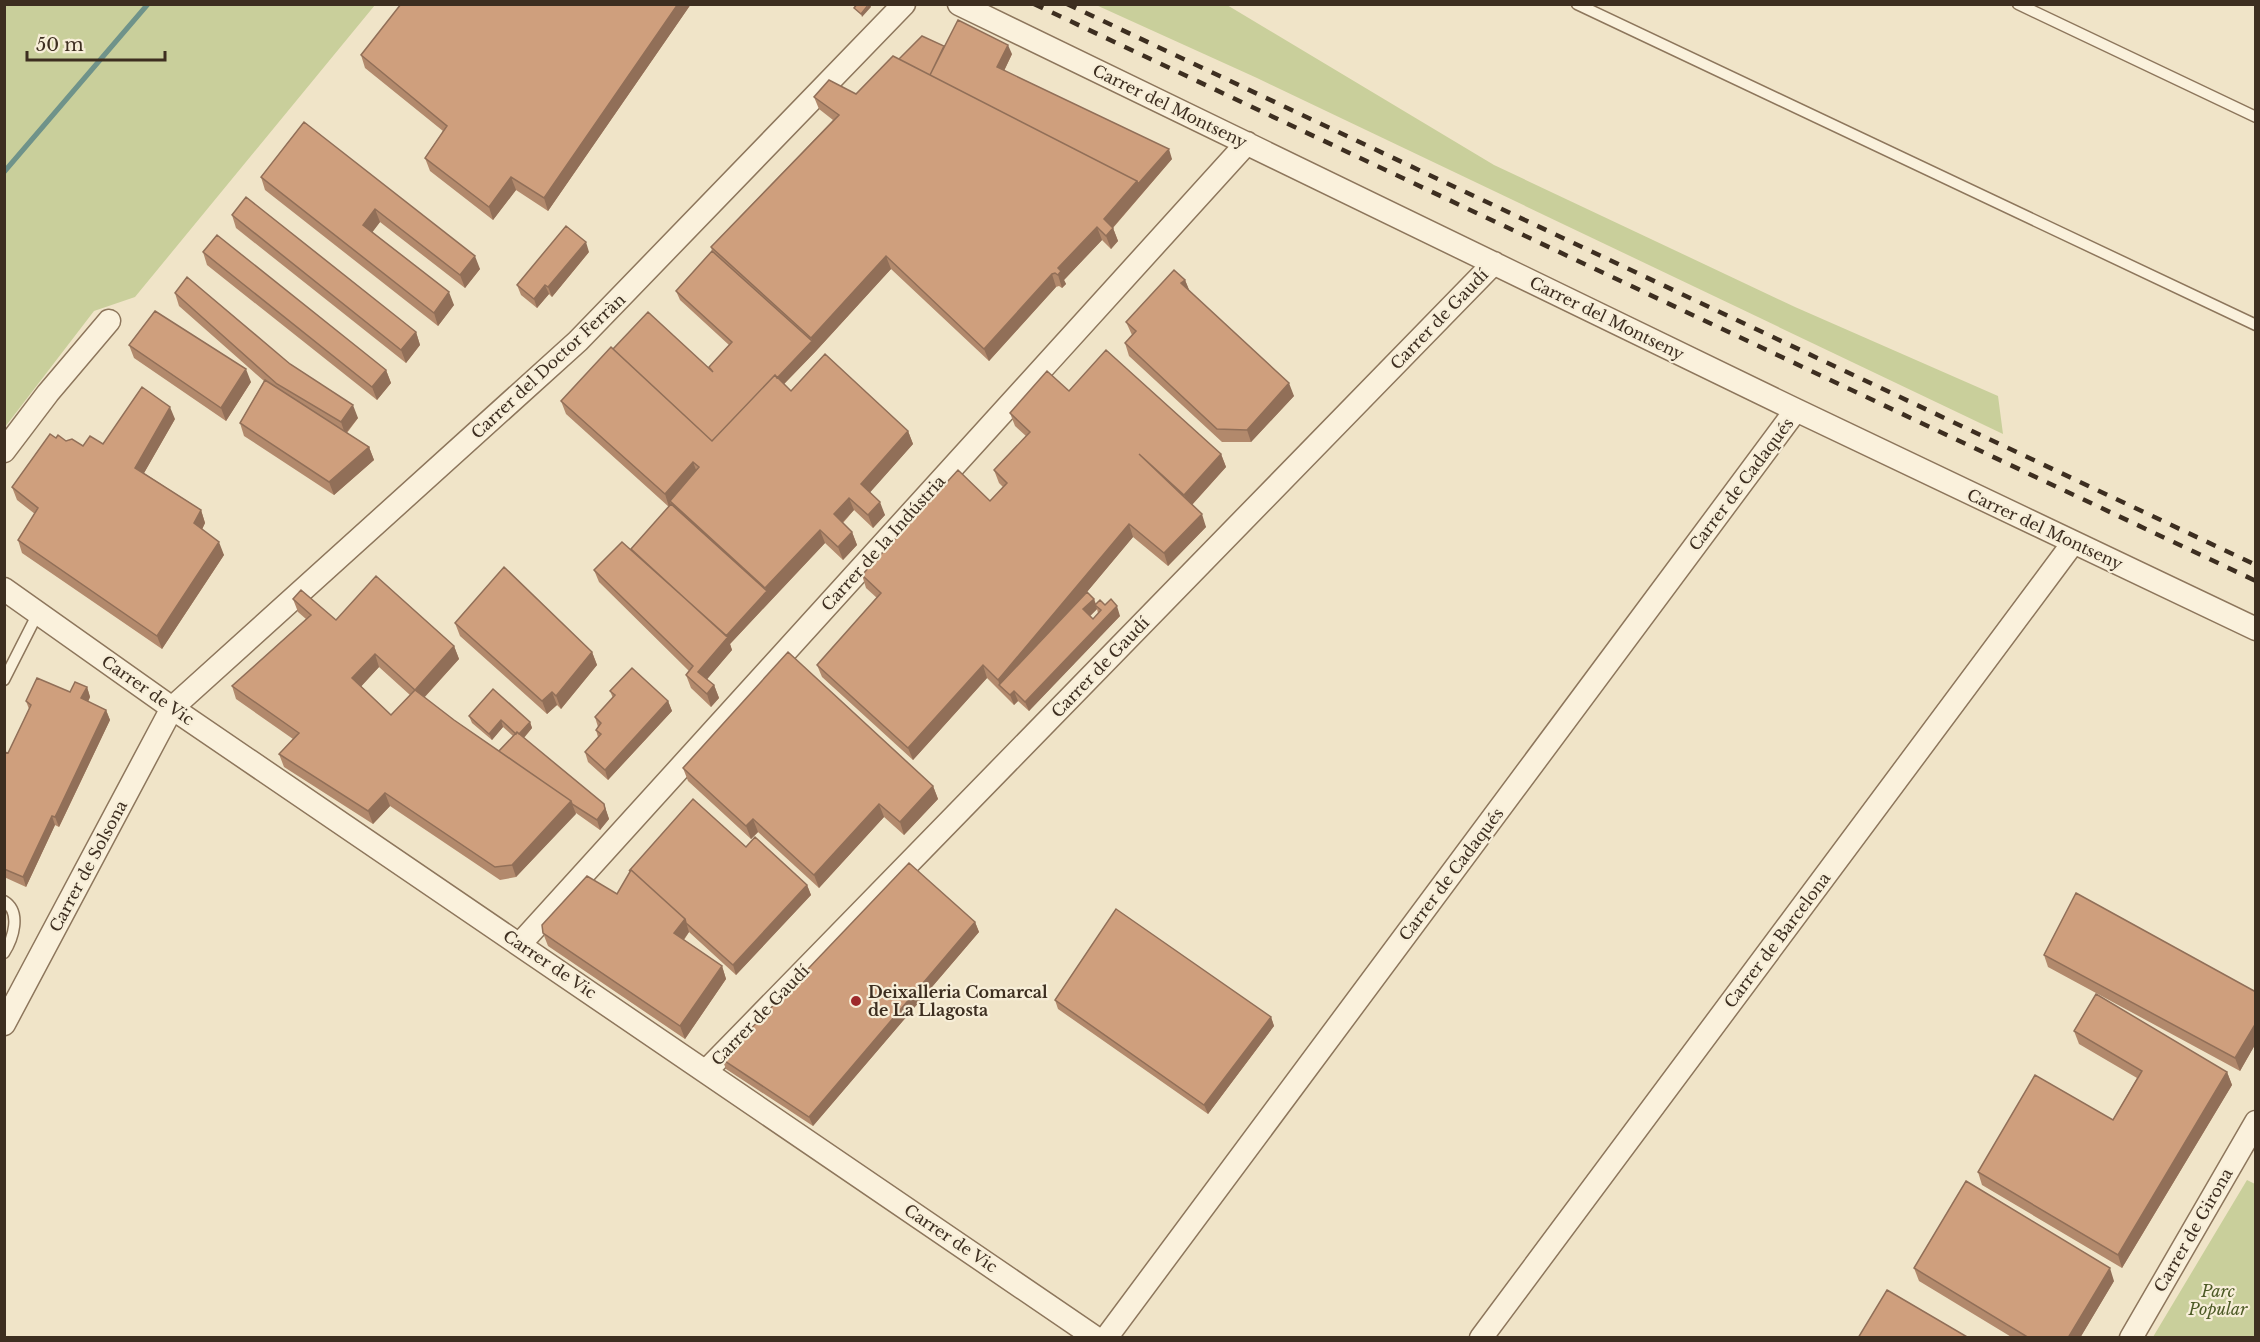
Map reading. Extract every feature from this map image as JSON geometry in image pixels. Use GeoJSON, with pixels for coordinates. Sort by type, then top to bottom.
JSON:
{"type":"FeatureCollection","features":[{"type":"Feature","properties":{"kind":"street","name":"Carrer del Doctor Ferràn"},"geometry":{"type":"LineString","coordinates":[[172,708],[578,341],[904,4]]}},
{"type":"Feature","properties":{"kind":"street","name":"Carrer del Montseny"},"geometry":{"type":"LineString","coordinates":[[959,4],[1796,410],[2256,629]]}},
{"type":"Feature","properties":{"kind":"street","name":"Carrer de la Indústria"},"geometry":{"type":"LineString","coordinates":[[520,944],[1247,143]]}},
{"type":"Feature","properties":{"kind":"street","name":"Carrer de Gaudí"},"geometry":{"type":"LineString","coordinates":[[706,1071],[1494,263]]}},
{"type":"Feature","properties":{"kind":"street"},"geometry":{"type":"LineString","coordinates":[[4,451],[48,393],[109,321]]}},
{"type":"Feature","properties":{"kind":"street","name":"Carrer de Cadaqués"},"geometry":{"type":"LineString","coordinates":[[1106,1338],[1796,410]]}},
{"type":"Feature","properties":{"kind":"street","name":"Carrer de Barcelona"},"geometry":{"type":"LineString","coordinates":[[1481,1338],[2073,543]]}},
{"type":"Feature","properties":{"kind":"street","name":"Carrer de Vic"},"geometry":{"type":"LineString","coordinates":[[4,589],[172,708],[1096,1338]]}},
{"type":"Feature","properties":{"kind":"street","name":"Carrer de Solsona"},"geometry":{"type":"LineString","coordinates":[[4,1024],[172,708]]}},
{"type":"Feature","properties":{"kind":"street","name":"Carrer de Girona"},"geometry":{"type":"LineString","coordinates":[[2131,1338],[2256,1122]]}},
{"type":"Feature","properties":{"kind":"lane"},"geometry":{"type":"LineString","coordinates":[[1577,4],[2256,325]]}},
{"type":"Feature","properties":{"kind":"lane"},"geometry":{"type":"LineString","coordinates":[[2018,4],[2256,117]]}},
{"type":"Feature","properties":{"kind":"lane"},"geometry":{"type":"LineString","coordinates":[[5,677],[38,613]]}},
{"type":"Feature","properties":{"kind":"lane"},"geometry":{"type":"LineString","coordinates":[[4,901],[13,910],[15,920],[4,953]]}},
{"type":"Feature","properties":{"kind":"green space"},"geometry":{"type":"Polygon","coordinates":[[[4,5],[375,5],[135,297],[94,311],[5,427],[4,5]]]}},
{"type":"Feature","properties":{"kind":"green space"},"geometry":{"type":"Polygon","coordinates":[[[1096,5],[1227,5],[1494,165],[1795,307],[1998,396],[2003,434],[1257,78],[1096,5]]]}},
{"type":"Feature","properties":{"kind":"green space","name":"Parc Popular"},"geometry":{"type":"Polygon","coordinates":[[[2247,1180],[2255,1184],[2255,1337],[2153,1337],[2247,1180]]]}},
{"type":"Feature","properties":{"kind":"building"},"geometry":{"type":"Polygon","coordinates":[[[401,4],[678,4],[544,198],[511,177],[489,207],[425,158],[447,126],[361,55],[401,4]]]}},
{"type":"Feature","properties":{"kind":"building"},"geometry":{"type":"Polygon","coordinates":[[[857,4],[869,4],[861,14],[854,8],[857,4]]]}},
{"type":"Feature","properties":{"kind":"building"},"geometry":{"type":"Polygon","coordinates":[[[958,20],[1008,45],[997,67],[1169,149],[1138,184],[1137,181],[930,75],[958,20]]]}},
{"type":"Feature","properties":{"kind":"building"},"geometry":{"type":"Polygon","coordinates":[[[922,36],[944,46],[930,75],[899,59],[922,36]]]}},
{"type":"Feature","properties":{"kind":"building"},"geometry":{"type":"Polygon","coordinates":[[[893,56],[1137,181],[1104,219],[1113,228],[1106,236],[1097,227],[1058,268],[1061,271],[1058,275],[1052,274],[984,349],[886,256],[811,338],[711,247],[839,115],[814,97],[829,80],[856,94],[893,56]]]}},
{"type":"Feature","properties":{"kind":"building"},"geometry":{"type":"Polygon","coordinates":[[[304,122],[475,256],[460,275],[375,209],[363,225],[449,292],[434,313],[261,177],[304,122]]]}},
{"type":"Feature","properties":{"kind":"building"},"geometry":{"type":"Polygon","coordinates":[[[246,197],[416,332],[401,350],[232,215],[246,197]]]}},
{"type":"Feature","properties":{"kind":"building"},"geometry":{"type":"Polygon","coordinates":[[[566,226],[586,242],[548,287],[545,285],[534,299],[517,285],[566,226]]]}},
{"type":"Feature","properties":{"kind":"building"},"geometry":{"type":"Polygon","coordinates":[[[217,235],[386,370],[372,387],[203,252],[217,235]]]}},
{"type":"Feature","properties":{"kind":"building"},"geometry":{"type":"Polygon","coordinates":[[[712,251],[812,341],[777,378],[775,375],[712,441],[613,349],[648,312],[713,372],[709,367],[732,342],[676,291],[712,251]]]}},
{"type":"Feature","properties":{"kind":"building"},"geometry":{"type":"Polygon","coordinates":[[[1174,270],[1185,280],[1181,283],[1289,383],[1247,430],[1217,429],[1125,343],[1136,331],[1126,322],[1174,270]]]}},
{"type":"Feature","properties":{"kind":"building"},"geometry":{"type":"Polygon","coordinates":[[[187,277],[290,364],[353,405],[341,422],[277,384],[175,293],[187,277]]]}},
{"type":"Feature","properties":{"kind":"building"},"geometry":{"type":"Polygon","coordinates":[[[155,311],[246,369],[221,408],[129,345],[155,311]]]}},
{"type":"Feature","properties":{"kind":"building"},"geometry":{"type":"Polygon","coordinates":[[[611,347],[712,441],[775,375],[791,391],[825,354],[908,431],[861,484],[880,502],[868,515],[849,498],[834,514],[852,532],[838,547],[820,530],[765,588],[670,501],[699,467],[693,462],[665,494],[561,401],[611,347]]]}},
{"type":"Feature","properties":{"kind":"building"},"geometry":{"type":"Polygon","coordinates":[[[1106,350],[1221,454],[1184,495],[1139,454],[1202,514],[1164,553],[1129,524],[998,680],[983,665],[908,748],[817,665],[881,593],[862,575],[958,470],[990,501],[1007,483],[994,470],[1030,432],[1010,413],[1047,371],[1069,391],[1106,350]]]}},
{"type":"Feature","properties":{"kind":"building"},"geometry":{"type":"Polygon","coordinates":[[[265,380],[369,447],[329,482],[240,423],[265,380]]]}},
{"type":"Feature","properties":{"kind":"building"},"geometry":{"type":"Polygon","coordinates":[[[142,387],[170,407],[135,468],[201,510],[194,523],[219,542],[157,636],[18,540],[38,508],[12,487],[50,434],[56,438],[58,435],[66,441],[72,439],[83,446],[90,436],[103,444],[142,387]]]}},
{"type":"Feature","properties":{"kind":"building"},"geometry":{"type":"Polygon","coordinates":[[[671,504],[767,591],[726,636],[631,549],[671,504]]]}},
{"type":"Feature","properties":{"kind":"building"},"geometry":{"type":"Polygon","coordinates":[[[622,542],[728,637],[698,672],[714,685],[707,694],[686,675],[693,666],[594,570],[622,542]]]}},
{"type":"Feature","properties":{"kind":"building"},"geometry":{"type":"Polygon","coordinates":[[[504,567],[592,652],[556,696],[552,692],[542,701],[455,623],[504,567]]]}},
{"type":"Feature","properties":{"kind":"building"},"geometry":{"type":"Polygon","coordinates":[[[376,576],[454,646],[415,690],[454,720],[571,801],[512,865],[495,867],[385,793],[368,811],[279,754],[299,733],[232,686],[311,615],[293,599],[301,590],[336,620],[376,576]],[[375,654],[352,678],[391,715],[415,690],[375,654]]]}},
{"type":"Feature","properties":{"kind":"building"},"geometry":{"type":"Polygon","coordinates":[[[1087,592],[1094,599],[1083,609],[1093,619],[1101,610],[1095,605],[1100,600],[1105,605],[1111,599],[1117,606],[1025,702],[1014,691],[1010,695],[999,685],[1087,592]]]}},
{"type":"Feature","properties":{"kind":"building"},"geometry":{"type":"Polygon","coordinates":[[[788,652],[933,786],[900,822],[879,804],[814,875],[753,819],[746,826],[683,768],[788,652]]]}},
{"type":"Feature","properties":{"kind":"building"},"geometry":{"type":"Polygon","coordinates":[[[632,668],[668,701],[605,770],[585,752],[601,734],[596,730],[601,723],[595,717],[615,695],[610,691],[632,668]]]}},
{"type":"Feature","properties":{"kind":"building"},"geometry":{"type":"Polygon","coordinates":[[[37,678],[70,692],[75,682],[87,687],[81,698],[106,710],[58,811],[55,817],[52,816],[23,877],[4,869],[4,752],[8,753],[31,705],[26,701],[37,678]]]}},
{"type":"Feature","properties":{"kind":"building"},"geometry":{"type":"Polygon","coordinates":[[[493,689],[530,722],[519,734],[517,732],[516,734],[501,720],[489,734],[469,716],[493,689]]]}},
{"type":"Feature","properties":{"kind":"building"},"geometry":{"type":"Polygon","coordinates":[[[517,732],[604,804],[605,809],[597,820],[499,751],[517,732]]]}},
{"type":"Feature","properties":{"kind":"building"},"geometry":{"type":"Polygon","coordinates":[[[693,799],[746,847],[755,837],[807,885],[733,965],[631,870],[629,871],[693,799]]]}},
{"type":"Feature","properties":{"kind":"building","name":"Deixalleria Comarcal de La Llagosta"},"geometry":{"type":"Polygon","coordinates":[[[909,863],[975,922],[809,1117],[722,1059],[909,863]]]}},
{"type":"Feature","properties":{"kind":"building"},"geometry":{"type":"Polygon","coordinates":[[[631,870],[685,919],[674,933],[722,966],[680,1026],[543,933],[542,925],[587,876],[617,894],[631,870]]]}},
{"type":"Feature","properties":{"kind":"building"},"geometry":{"type":"Polygon","coordinates":[[[2076,893],[2256,992],[2256,1023],[2235,1058],[2044,955],[2076,893]]]}},
{"type":"Feature","properties":{"kind":"building"},"geometry":{"type":"Polygon","coordinates":[[[1116,909],[1271,1017],[1204,1105],[1055,1000],[1116,909]]]}},
{"type":"Feature","properties":{"kind":"building"},"geometry":{"type":"Polygon","coordinates":[[[2096,994],[2227,1072],[2118,1255],[1978,1172],[2035,1075],[2113,1120],[2142,1071],[2074,1031],[2096,994]]]}},
{"type":"Feature","properties":{"kind":"building"},"geometry":{"type":"Polygon","coordinates":[[[1966,1181],[2110,1268],[2068,1338],[2029,1338],[1914,1268],[1966,1181]]]}},
{"type":"Feature","properties":{"kind":"building"},"geometry":{"type":"Polygon","coordinates":[[[1887,1290],[1969,1338],[1858,1338],[1887,1290]]]}},
{"type":"Feature","properties":{"kind":"waterway"},"geometry":{"type":"LineString","coordinates":[[4,172],[148,4]]}},
{"type":"Feature","properties":{"kind":"railway"},"geometry":{"type":"LineString","coordinates":[[1034,4],[2256,581]]}},
{"type":"Feature","properties":{"kind":"railway"},"geometry":{"type":"LineString","coordinates":[[1067,4],[2256,565]]}},
{"type":"Feature","properties":{"kind":"place","name":"Deixalleria Comarcal de La Llagosta"},"geometry":{"type":"Point","coordinates":[856,1001]}}]}
